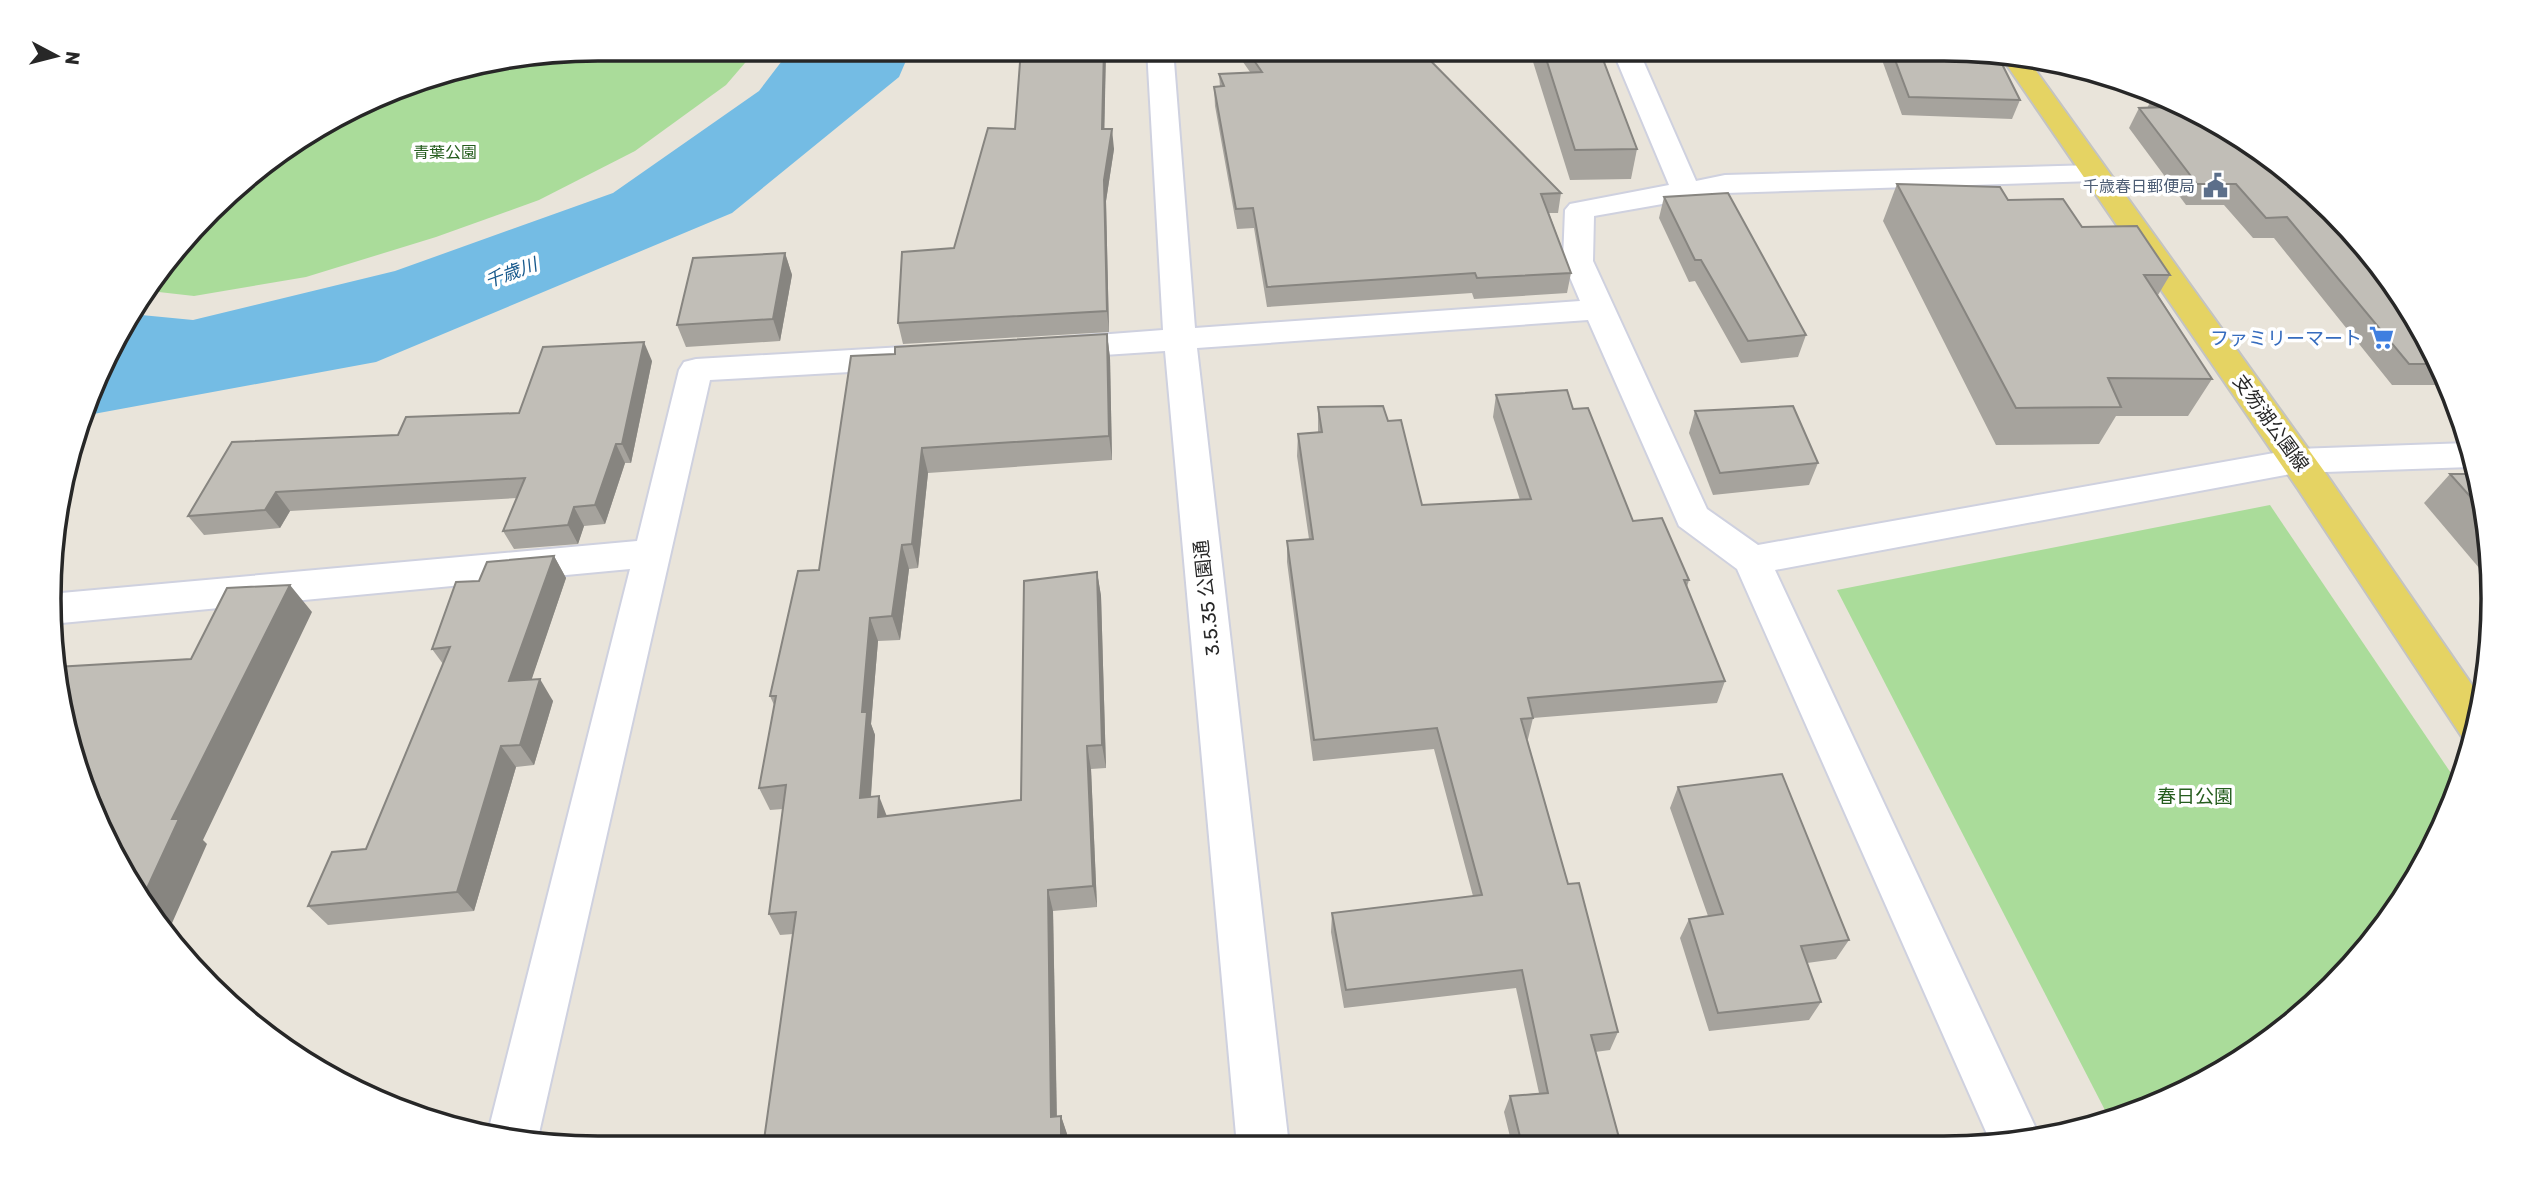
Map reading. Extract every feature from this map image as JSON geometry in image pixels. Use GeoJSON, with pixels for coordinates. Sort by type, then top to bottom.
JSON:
{"type":"FeatureCollection","features":[{"type":"Feature","properties":{"kind":"main road","name":"支笏湖公園線"},"geometry":{"type":"LineString","coordinates":[[2020,67],[2297,461],[2468,712]]}},
{"type":"Feature","properties":{"kind":"street","name":"3.5.35 公園通"},"geometry":{"type":"LineString","coordinates":[[1166,61],[1180,341],[1261,1136]]}},
{"type":"Feature","properties":{"kind":"street"},"geometry":{"type":"LineString","coordinates":[[1630,61],[1686,191]]}},
{"type":"Feature","properties":{"kind":"street"},"geometry":{"type":"LineString","coordinates":[[2012,1131],[1752,560],[1692,517],[1578,261],[1580,210],[1725,184],[2094,173]]}},
{"type":"Feature","properties":{"kind":"street"},"geometry":{"type":"LineString","coordinates":[[1028,350],[1600,309]]}},
{"type":"Feature","properties":{"kind":"street"},"geometry":{"type":"LineString","coordinates":[[514,1129],[696,370],[931,356]]}},
{"type":"Feature","properties":{"kind":"street"},"geometry":{"type":"LineString","coordinates":[[1752,560],[2297,461],[2461,455]]}},
{"type":"Feature","properties":{"kind":"street"},"geometry":{"type":"LineString","coordinates":[[61,608],[652,553]]}},
{"type":"Feature","properties":{"kind":"green space","name":"青葉公園"},"geometry":{"type":"Polygon","coordinates":[[[598,61],[747,61],[726,85],[635,151],[539,200],[436,237],[306,277],[194,296],[158,292],[172,271],[219,219],[271,172],[300,152],[330,133],[393,102],[459,80],[528,66],[598,61]]]}},
{"type":"Feature","properties":{"kind":"green space","name":"春日公園"},"geometry":{"type":"Polygon","coordinates":[[[2270,505],[2451,773],[2440,804],[2409,867],[2370,926],[2323,978],[2271,1025],[2212,1064],[2149,1095],[2105,1110],[1837,590],[2270,505]]]}},
{"type":"Feature","properties":{"kind":"water","name":"千歳川"},"geometry":{"type":"Polygon","coordinates":[[[782,61],[906,61],[899,77],[732,213],[376,362],[94,414],[117,361],[142,315],[193,320],[395,271],[613,193],[759,91],[782,61]]]}},
{"type":"Feature","properties":{"kind":"building"},"geometry":{"type":"Polygon","coordinates":[[[1020,61],[1104,61],[1102,129],[1112,129],[1104,180],[1107,311],[898,323],[902,252],[954,248],[988,128],[1015,129],[1020,61]]]}},
{"type":"Feature","properties":{"kind":"building"},"geometry":{"type":"Polygon","coordinates":[[[1254,61],[1431,61],[1561,193],[1541,194],[1571,273],[1477,278],[1475,273],[1267,287],[1253,208],[1236,209],[1214,87],[1224,86],[1219,74],[1262,72],[1254,61]]]}},
{"type":"Feature","properties":{"kind":"building"},"geometry":{"type":"Polygon","coordinates":[[[1547,61],[1604,61],[1637,149],[1575,150],[1547,61]]]}},
{"type":"Feature","properties":{"kind":"building"},"geometry":{"type":"Polygon","coordinates":[[[1896,61],[2002,65],[2020,100],[1909,97],[1896,61]]]}},
{"type":"Feature","properties":{"kind":"building"},"geometry":{"type":"Polygon","coordinates":[[[2160,107],[2212,133],[2271,172],[2298,195],[2370,271],[2409,330],[2426,364],[2409,364],[2287,217],[2266,218],[2236,184],[2197,184],[2139,108],[2160,107]]]}},
{"type":"Feature","properties":{"kind":"building"},"geometry":{"type":"Polygon","coordinates":[[[1897,184],[2000,187],[2008,200],[2063,199],[2082,227],[2137,226],[2170,275],[2144,275],[2212,379],[2108,378],[2121,407],[2016,408],[1897,184]]]}},
{"type":"Feature","properties":{"kind":"building"},"geometry":{"type":"Polygon","coordinates":[[[1728,193],[1806,335],[1748,341],[1701,260],[1695,260],[1664,197],[1728,193]]]}},
{"type":"Feature","properties":{"kind":"building"},"geometry":{"type":"Polygon","coordinates":[[[785,253],[773,319],[677,325],[693,258],[785,253]]]}},
{"type":"Feature","properties":{"kind":"building"},"geometry":{"type":"Polygon","coordinates":[[[1107,334],[1109,436],[922,448],[912,544],[902,545],[892,616],[870,618],[862,712],[867,712],[860,798],[879,796],[878,817],[1021,800],[1024,581],[1097,572],[1102,745],[1087,746],[1093,886],[1048,890],[1051,1117],[1061,1116],[1061,1136],[765,1136],[796,912],[769,914],[786,785],[759,788],[776,696],[770,696],[798,571],[819,570],[851,356],[895,354],[895,347],[1107,334]]]}},
{"type":"Feature","properties":{"kind":"building"},"geometry":{"type":"Polygon","coordinates":[[[644,342],[622,444],[616,444],[595,505],[574,507],[568,525],[503,531],[525,478],[276,492],[265,510],[188,516],[232,442],[398,435],[406,417],[519,413],[543,347],[644,342]]]}},
{"type":"Feature","properties":{"kind":"building"},"geometry":{"type":"Polygon","coordinates":[[[1567,390],[1573,409],[1588,408],[1633,521],[1662,518],[1689,580],[1684,580],[1725,681],[1528,698],[1533,718],[1521,719],[1568,884],[1579,883],[1618,1032],[1591,1035],[1619,1136],[1520,1136],[1510,1096],[1548,1093],[1522,970],[1346,990],[1332,913],[1482,895],[1437,728],[1314,740],[1287,541],[1313,539],[1298,434],[1322,432],[1318,407],[1383,406],[1388,421],[1401,420],[1422,505],[1531,499],[1496,395],[1567,390]]]}},
{"type":"Feature","properties":{"kind":"building"},"geometry":{"type":"Polygon","coordinates":[[[1793,406],[1818,463],[1720,473],[1695,411],[1793,406]]]}},
{"type":"Feature","properties":{"kind":"building"},"geometry":{"type":"Polygon","coordinates":[[[2450,474],[2465,474],[2471,497],[2450,474]]]}},
{"type":"Feature","properties":{"kind":"building"},"geometry":{"type":"Polygon","coordinates":[[[554,556],[509,681],[540,679],[520,745],[501,746],[457,892],[308,906],[332,852],[366,849],[450,647],[432,649],[456,582],[479,581],[487,562],[554,556]]]}},
{"type":"Feature","properties":{"kind":"building"},"geometry":{"type":"Polygon","coordinates":[[[290,585],[172,819],[179,819],[147,889],[102,804],[80,738],[66,666],[191,659],[227,588],[290,585]]]}},
{"type":"Feature","properties":{"kind":"building"},"geometry":{"type":"Polygon","coordinates":[[[1782,774],[1849,940],[1801,946],[1821,1002],[1718,1013],[1689,919],[1723,914],[1678,787],[1782,774]]]}},
{"type":"Feature","properties":{"kind":"place","name":"千歳春日郵便局"},"geometry":{"type":"Point","coordinates":[2215,186]}},
{"type":"Feature","properties":{"kind":"place","name":"ファミリーマート"},"geometry":{"type":"Point","coordinates":[2382,338]}}]}
